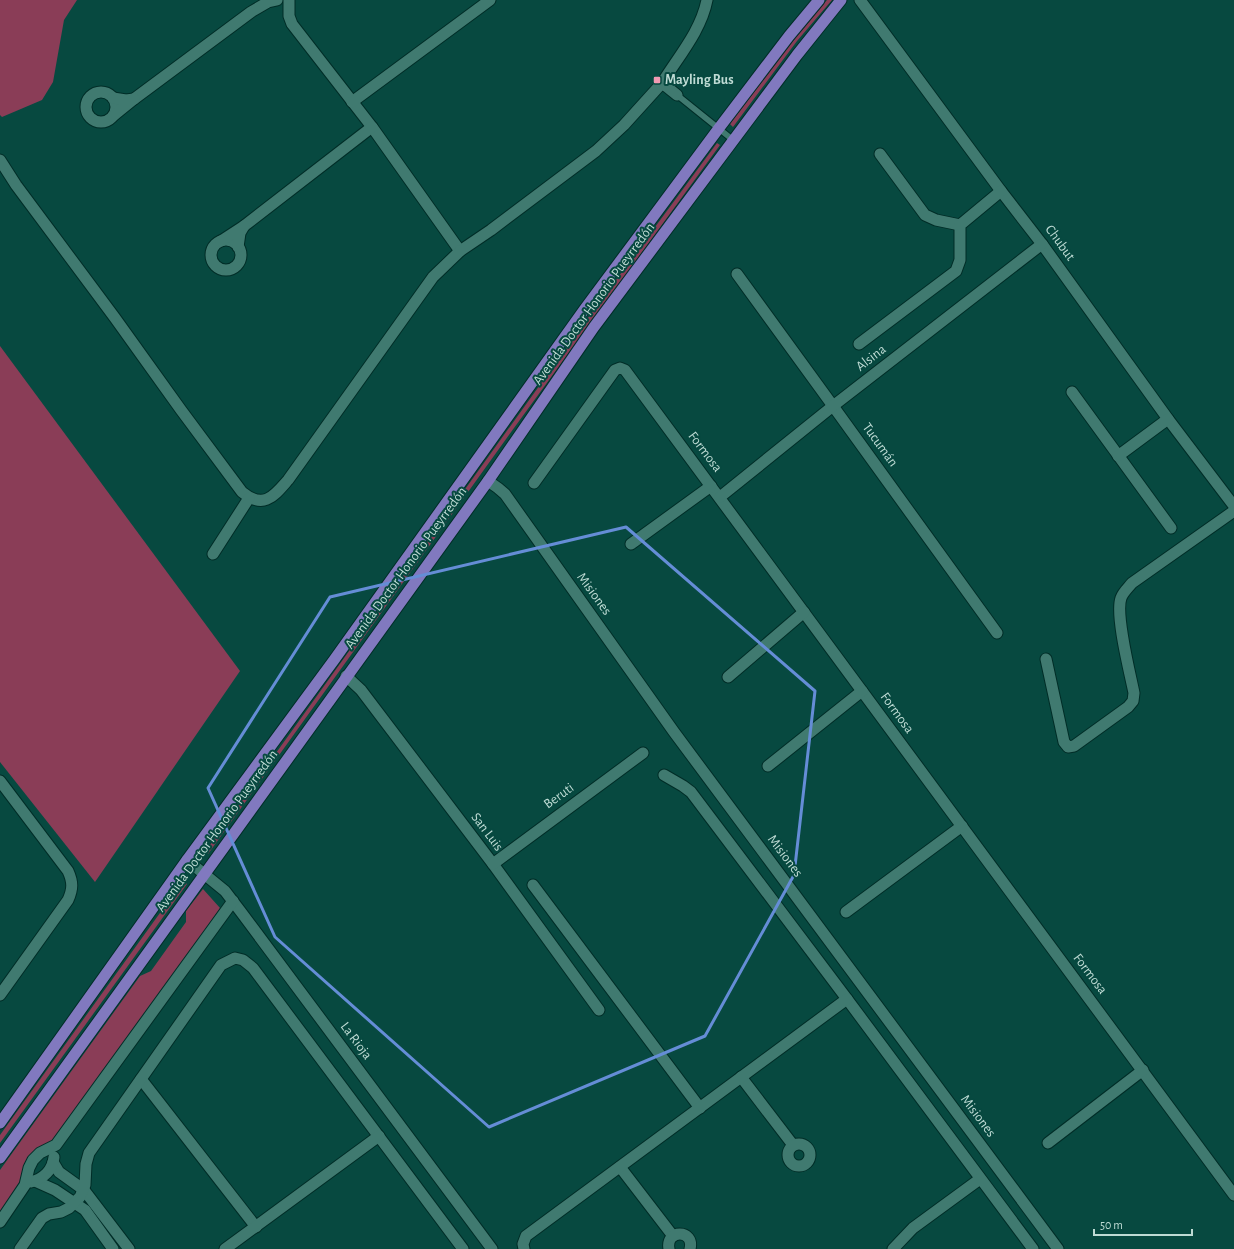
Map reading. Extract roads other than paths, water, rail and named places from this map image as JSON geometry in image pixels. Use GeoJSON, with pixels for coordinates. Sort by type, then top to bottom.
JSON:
{"type":"FeatureCollection","features":[{"type":"Feature","properties":{"kind":"main road","name":"Avenida Doctor Honorio Pueyrredón"},"geometry":{"type":"LineString","coordinates":[[0,1123],[187,860],[334,660],[584,310],[719,128],[789,36],[819,0]]}},
{"type":"Feature","properties":{"kind":"main road","name":"Avenida Doctor Honorio Pueyrredón"},"geometry":{"type":"LineString","coordinates":[[0,1158],[488,481],[594,327],[797,55],[841,0]]}},
{"type":"Feature","properties":{"kind":"street"},"geometry":{"type":"LineString","coordinates":[[134,99],[126,100],[113,98],[100,92],[91,96],[86,104],[87,114],[94,120],[104,121],[112,116],[252,12],[268,2],[277,0]]}},
{"type":"Feature","properties":{"kind":"street"},"geometry":{"type":"LineString","coordinates":[[289,0],[289,16],[292,24],[372,127],[460,251]]}},
{"type":"Feature","properties":{"kind":"street"},"geometry":{"type":"LineString","coordinates":[[352,102],[490,0]]}},
{"type":"Feature","properties":{"kind":"street"},"geometry":{"type":"LineString","coordinates":[[0,160],[16,185],[242,492],[249,498],[266,500],[275,495],[288,480],[433,277],[460,251],[491,230],[596,150],[624,125],[662,83],[698,26],[705,10],[707,0]]}},
{"type":"Feature","properties":{"kind":"street","name":"Chubut"},"geometry":{"type":"LineString","coordinates":[[860,0],[1042,244],[1168,419],[1234,506]]}},
{"type":"Feature","properties":{"kind":"street"},"geometry":{"type":"LineString","coordinates":[[662,83],[677,95]]}},
{"type":"Feature","properties":{"kind":"street"},"geometry":{"type":"LineString","coordinates":[[112,116],[116,107],[113,98]]}},
{"type":"Feature","properties":{"kind":"street"},"geometry":{"type":"LineString","coordinates":[[244,226],[240,233],[238,247],[241,256],[238,265],[230,270],[220,269],[216,266],[212,258],[213,248],[244,226],[372,127]]}},
{"type":"Feature","properties":{"kind":"street"},"geometry":{"type":"LineString","coordinates":[[880,154],[925,215],[936,220],[960,224],[1001,191]]}},
{"type":"Feature","properties":{"kind":"street"},"geometry":{"type":"LineString","coordinates":[[859,344],[956,271],[960,260],[960,224]]}},
{"type":"Feature","properties":{"kind":"street"},"geometry":{"type":"LineString","coordinates":[[220,242],[230,241],[238,247]]}},
{"type":"Feature","properties":{"kind":"street","name":"Alsina"},"geometry":{"type":"LineString","coordinates":[[720,498],[833,406],[1042,244]]}},
{"type":"Feature","properties":{"kind":"street","name":"Tucumán"},"geometry":{"type":"LineString","coordinates":[[737,274],[997,634]]}},
{"type":"Feature","properties":{"kind":"street","name":"Formosa"},"geometry":{"type":"LineString","coordinates":[[534,483],[615,370],[620,368],[625,370],[1234,1195]]}},
{"type":"Feature","properties":{"kind":"street"},"geometry":{"type":"LineString","coordinates":[[1072,392],[1171,528]]}},
{"type":"Feature","properties":{"kind":"street"},"geometry":{"type":"LineString","coordinates":[[1118,456],[1168,419]]}},
{"type":"Feature","properties":{"kind":"street","name":"Misiones"},"geometry":{"type":"LineString","coordinates":[[488,481],[505,494],[674,732],[1058,1249]]}},
{"type":"Feature","properties":{"kind":"street"},"geometry":{"type":"LineString","coordinates":[[632,544],[711,486]]}},
{"type":"Feature","properties":{"kind":"street"},"geometry":{"type":"LineString","coordinates":[[213,554],[249,498]]}},
{"type":"Feature","properties":{"kind":"street"},"geometry":{"type":"LineString","coordinates":[[1046,659],[1064,742],[1068,747],[1074,746],[1128,707],[1133,701],[1134,693],[1120,617],[1121,598],[1124,592],[1132,583],[1234,511]]}},
{"type":"Feature","properties":{"kind":"street"},"geometry":{"type":"LineString","coordinates":[[728,677],[804,612]]}},
{"type":"Feature","properties":{"kind":"street","name":"San Luis"},"geometry":{"type":"LineString","coordinates":[[346,676],[361,690],[493,864],[599,1010]]}},
{"type":"Feature","properties":{"kind":"street"},"geometry":{"type":"LineString","coordinates":[[768,766],[862,691]]}},
{"type":"Feature","properties":{"kind":"street","name":"Beruti"},"geometry":{"type":"LineString","coordinates":[[493,864],[643,753]]}},
{"type":"Feature","properties":{"kind":"street"},"geometry":{"type":"LineString","coordinates":[[664,776],[691,792],[1033,1249]]}},
{"type":"Feature","properties":{"kind":"street"},"geometry":{"type":"LineString","coordinates":[[0,781],[68,871],[73,884],[68,900],[0,995]]}},
{"type":"Feature","properties":{"kind":"street"},"geometry":{"type":"LineString","coordinates":[[846,912],[962,826]]}},
{"type":"Feature","properties":{"kind":"street","name":"La Rioja"},"geometry":{"type":"LineString","coordinates":[[187,860],[225,891],[233,901],[492,1249]]}},
{"type":"Feature","properties":{"kind":"street"},"geometry":{"type":"LineString","coordinates":[[533,885],[700,1108]]}},
{"type":"Feature","properties":{"kind":"street"},"geometry":{"type":"LineString","coordinates":[[30,1183],[29,1168],[33,1160],[40,1154],[56,1145],[233,901]]}},
{"type":"Feature","properties":{"kind":"street"},"geometry":{"type":"LineString","coordinates":[[20,1249],[42,1218],[49,1214],[60,1212],[69,1208],[75,1203],[84,1190],[86,1164],[89,1153],[221,965],[235,958],[243,960],[253,968],[463,1249]]}},
{"type":"Feature","properties":{"kind":"street"},"geometry":{"type":"LineString","coordinates":[[524,1249],[523,1244],[526,1236],[847,999]]}},
{"type":"Feature","properties":{"kind":"street"},"geometry":{"type":"LineString","coordinates":[[1048,1143],[1143,1070]]}},
{"type":"Feature","properties":{"kind":"street"},"geometry":{"type":"LineString","coordinates":[[741,1077],[793,1146]]}},
{"type":"Feature","properties":{"kind":"street"},"geometry":{"type":"LineString","coordinates":[[141,1079],[256,1227]]}},
{"type":"Feature","properties":{"kind":"street"},"geometry":{"type":"LineString","coordinates":[[225,1249],[379,1136]]}},
{"type":"Feature","properties":{"kind":"street"},"geometry":{"type":"LineString","coordinates":[[0,1222],[30,1183],[44,1176],[53,1162],[56,1145]]}},
{"type":"Feature","properties":{"kind":"street"},"geometry":{"type":"LineString","coordinates":[[53,1162],[59,1172],[84,1190],[128,1249]]}},
{"type":"Feature","properties":{"kind":"street"},"geometry":{"type":"LineString","coordinates":[[620,1167],[673,1236]]}},
{"type":"Feature","properties":{"kind":"street"},"geometry":{"type":"LineString","coordinates":[[893,1249],[913,1228],[980,1179]]}},
{"type":"Feature","properties":{"kind":"street"},"geometry":{"type":"LineString","coordinates":[[30,1183],[49,1186],[84,1210],[113,1249]]}},
{"type":"Feature","properties":{"kind":"street"},"geometry":{"type":"LineString","coordinates":[[669,1249],[669,1242],[673,1236],[680,1234],[687,1236],[690,1242],[690,1249]]}},
{"type":"Feature","properties":{"kind":"lane"},"geometry":{"type":"LineString","coordinates":[[677,95],[733,140]]}},
{"type":"Feature","properties":{"kind":"place","name":"Mayling Bus"},"geometry":{"type":"Point","coordinates":[657,80]}}]}
